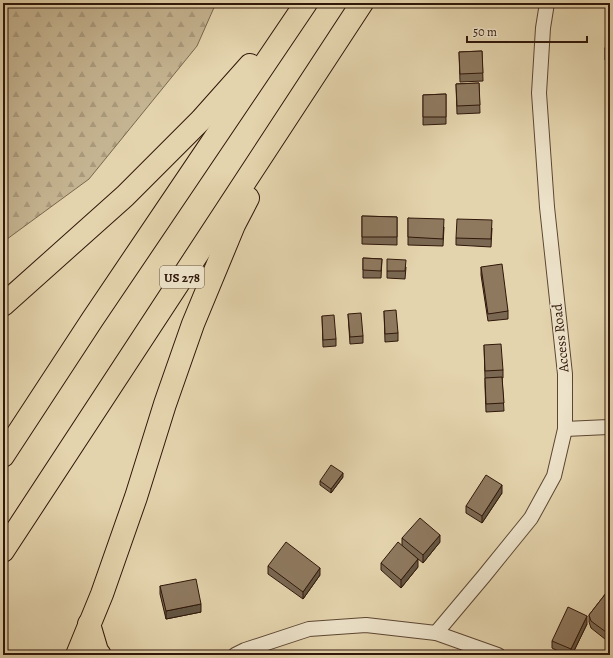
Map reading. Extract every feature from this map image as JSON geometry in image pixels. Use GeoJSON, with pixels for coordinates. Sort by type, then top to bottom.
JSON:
{"type":"FeatureCollection","features":[{"type":"Feature","properties":{"kind":"highway","name":"US 278"},"geometry":{"type":"LineString","coordinates":[[3,551],[293,106],[362,3]]}},
{"type":"Feature","properties":{"kind":"highway"},"geometry":{"type":"LineString","coordinates":[[3,305],[125,196],[201,120],[304,5]]}},
{"type":"Feature","properties":{"kind":"highway"},"geometry":{"type":"LineString","coordinates":[[3,456],[92,320],[304,5]]}},
{"type":"Feature","properties":{"kind":"highway"},"geometry":{"type":"LineString","coordinates":[[77,655],[102,594],[136,497],[165,404],[193,324],[234,225],[293,106]]}},
{"type":"Feature","properties":{"kind":"highway"},"geometry":{"type":"LineString","coordinates":[[90,624],[97,651],[100,655]]}},
{"type":"Feature","properties":{"kind":"street","name":"Access Road"},"geometry":{"type":"LineString","coordinates":[[436,633],[531,518],[554,476],[564,429],[564,374],[547,208],[539,93],[543,28],[547,3]]}},
{"type":"Feature","properties":{"kind":"street"},"geometry":{"type":"LineString","coordinates":[[564,429],[610,426]]}},
{"type":"Feature","properties":{"kind":"street"},"geometry":{"type":"LineString","coordinates":[[235,655],[245,650],[309,629],[366,625],[436,633],[498,655]]}},
{"type":"Feature","properties":{"kind":"green space"},"geometry":{"type":"Polygon","coordinates":[[[3,3],[216,3],[197,46],[89,179],[3,242],[3,3]]]}},
{"type":"Feature","properties":{"kind":"building"},"geometry":{"type":"Polygon","coordinates":[[[610,29],[610,50],[605,49],[610,29]]]}},
{"type":"Feature","properties":{"kind":"building"},"geometry":{"type":"Polygon","coordinates":[[[482,51],[483,73],[460,74],[459,52],[482,51]]]}},
{"type":"Feature","properties":{"kind":"building"},"geometry":{"type":"Polygon","coordinates":[[[479,83],[480,105],[457,106],[456,84],[479,83]]]}},
{"type":"Feature","properties":{"kind":"building"},"geometry":{"type":"Polygon","coordinates":[[[446,94],[446,117],[423,117],[423,95],[446,94]]]}},
{"type":"Feature","properties":{"kind":"building"},"geometry":{"type":"Polygon","coordinates":[[[362,216],[397,217],[397,237],[362,237],[362,216]]]}},
{"type":"Feature","properties":{"kind":"building"},"geometry":{"type":"Polygon","coordinates":[[[408,218],[444,219],[443,239],[408,237],[408,218]]]}},
{"type":"Feature","properties":{"kind":"building"},"geometry":{"type":"Polygon","coordinates":[[[457,219],[492,220],[491,239],[456,238],[457,219]]]}},
{"type":"Feature","properties":{"kind":"building"},"geometry":{"type":"Polygon","coordinates":[[[363,258],[382,259],[381,271],[363,270],[363,258]]]}},
{"type":"Feature","properties":{"kind":"building"},"geometry":{"type":"Polygon","coordinates":[[[387,259],[406,260],[405,271],[387,271],[387,259]]]}},
{"type":"Feature","properties":{"kind":"building"},"geometry":{"type":"Polygon","coordinates":[[[502,264],[508,311],[488,314],[481,267],[502,264]]]}},
{"type":"Feature","properties":{"kind":"building"},"geometry":{"type":"Polygon","coordinates":[[[396,310],[398,333],[385,334],[384,311],[396,310]]]}},
{"type":"Feature","properties":{"kind":"building"},"geometry":{"type":"Polygon","coordinates":[[[361,313],[363,336],[350,337],[348,314],[361,313]]]}},
{"type":"Feature","properties":{"kind":"building"},"geometry":{"type":"Polygon","coordinates":[[[334,315],[336,339],[323,340],[322,316],[334,315]]]}},
{"type":"Feature","properties":{"kind":"building"},"geometry":{"type":"Polygon","coordinates":[[[501,344],[503,370],[485,371],[484,345],[501,344]]]}},
{"type":"Feature","properties":{"kind":"building"},"geometry":{"type":"Polygon","coordinates":[[[502,377],[504,403],[486,404],[485,378],[502,377]]]}},
{"type":"Feature","properties":{"kind":"building"},"geometry":{"type":"Polygon","coordinates":[[[331,465],[343,473],[331,489],[320,481],[331,465]]]}},
{"type":"Feature","properties":{"kind":"building"},"geometry":{"type":"Polygon","coordinates":[[[486,475],[502,485],[482,516],[466,506],[486,475]]]}},
{"type":"Feature","properties":{"kind":"building"},"geometry":{"type":"Polygon","coordinates":[[[420,518],[440,535],[423,555],[402,538],[420,518]]]}},
{"type":"Feature","properties":{"kind":"building"},"geometry":{"type":"Polygon","coordinates":[[[286,542],[320,568],[303,592],[268,566],[286,542]]]}},
{"type":"Feature","properties":{"kind":"building"},"geometry":{"type":"Polygon","coordinates":[[[398,542],[418,559],[401,580],[381,563],[398,542]]]}},
{"type":"Feature","properties":{"kind":"building"},"geometry":{"type":"Polygon","coordinates":[[[196,579],[201,604],[166,611],[160,586],[196,579]]]}},
{"type":"Feature","properties":{"kind":"building"},"geometry":{"type":"Polygon","coordinates":[[[610,588],[610,635],[591,621],[589,615],[610,588]]]}},
{"type":"Feature","properties":{"kind":"building"},"geometry":{"type":"Polygon","coordinates":[[[568,607],[587,616],[571,649],[552,641],[568,607]]]}}]}
